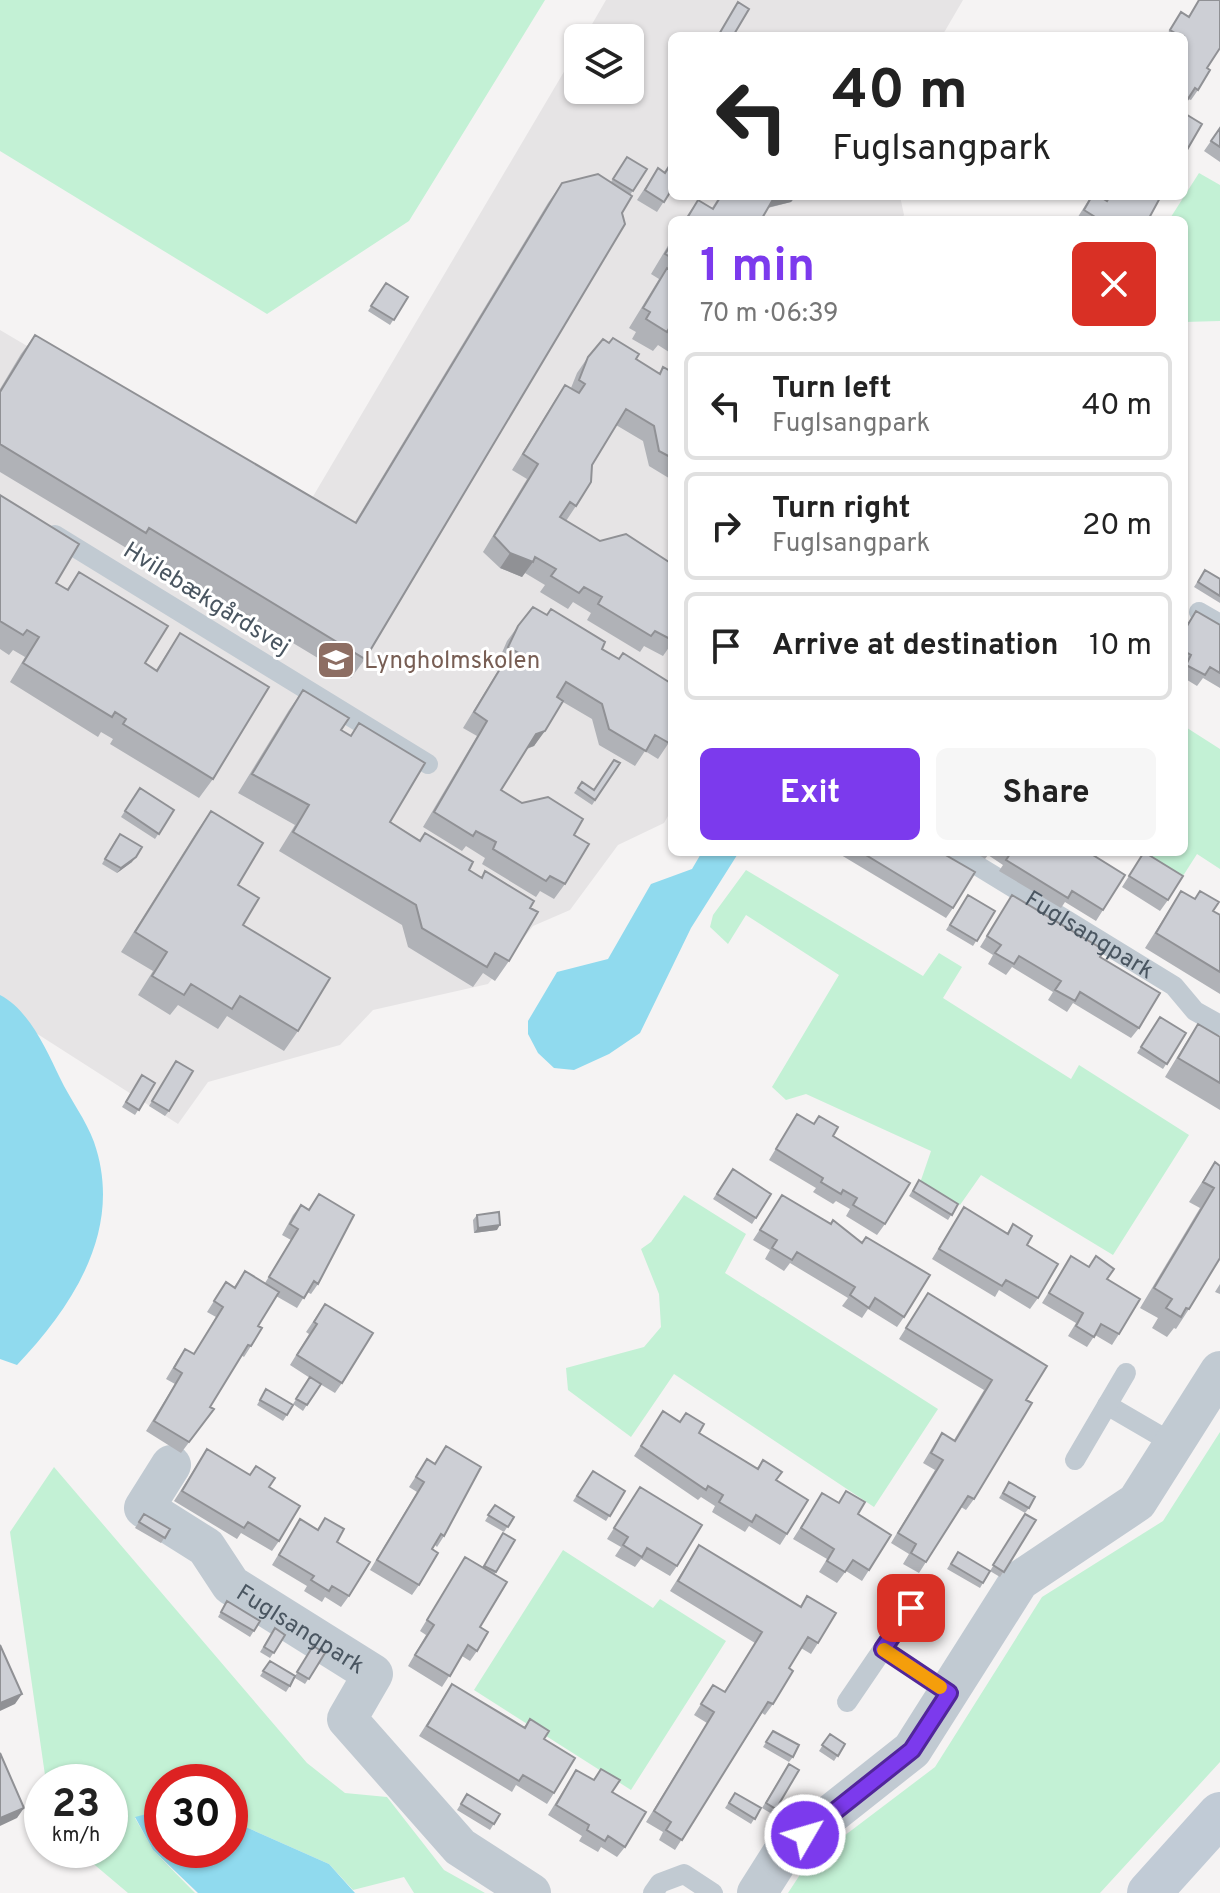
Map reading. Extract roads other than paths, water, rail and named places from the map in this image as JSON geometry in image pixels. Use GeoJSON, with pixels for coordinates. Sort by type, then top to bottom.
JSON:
{"type":"FeatureCollection","features":[{"type":"Feature","properties":{"kind":"main road"},"geometry":{"type":"LineString","coordinates":[[1149,1893],[1220,1814]]}},
{"type":"Feature","properties":{"kind":"street"},"geometry":{"type":"LineString","coordinates":[[757,1893],[783,1852],[912,1750],[1019,1581],[1137,1502],[1220,1371]]}},
{"type":"Feature","properties":{"kind":"street","name":"Fuglsangpark"},"geometry":{"type":"LineString","coordinates":[[171,1465],[144,1508],[206,1547],[231,1585],[373,1674],[347,1719],[460,1847],[531,1893]]}},
{"type":"Feature","properties":{"kind":"lane","name":"Hvilebækgårdsvej"},"geometry":{"type":"LineString","coordinates":[[40,526],[428,764]]}},
{"type":"Feature","properties":{"kind":"lane"},"geometry":{"type":"LineString","coordinates":[[1199,612],[1220,624]]}},
{"type":"Feature","properties":{"kind":"lane","name":"Fuglsangpark"},"geometry":{"type":"LineString","coordinates":[[962,856],[1174,986],[1195,1011],[1220,1025]]}},
{"type":"Feature","properties":{"kind":"lane"},"geometry":{"type":"LineString","coordinates":[[1075,1460],[1126,1373]]}},
{"type":"Feature","properties":{"kind":"lane"},"geometry":{"type":"LineString","coordinates":[[1107,1405],[1174,1444]]}},
{"type":"Feature","properties":{"kind":"lane"},"geometry":{"type":"LineString","coordinates":[[847,1702],[911,1608]]}},
{"type":"Feature","properties":{"kind":"lane"},"geometry":{"type":"LineString","coordinates":[[883,1649],[949,1693]]}},
{"type":"Feature","properties":{"kind":"lane"},"geometry":{"type":"LineString","coordinates":[[653,1893],[660,1883],[684,1874],[713,1893]]}},
{"type":"Feature","properties":{"kind":"water"},"geometry":{"type":"Polygon","coordinates":[[[700,856],[736,856],[691,928],[640,1033],[609,1054],[574,1070],[554,1068],[538,1053],[528,1034],[528,1021],[557,972],[608,959],[651,884],[692,869],[700,856]]]}},
{"type":"Feature","properties":{"kind":"water"},"geometry":{"type":"Polygon","coordinates":[[[0,995],[20,1010],[43,1043],[91,1134],[102,1174],[103,1205],[98,1235],[88,1263],[57,1317],[17,1365],[0,1359],[0,995]]]}},
{"type":"Feature","properties":{"kind":"water"},"geometry":{"type":"Polygon","coordinates":[[[144,1815],[144,1834],[135,1817],[144,1815]]]}},
{"type":"Feature","properties":{"kind":"water"},"geometry":{"type":"Polygon","coordinates":[[[248,1828],[329,1864],[355,1893],[198,1893],[172,1868],[248,1868],[248,1828]]]}},
{"type":"Feature","properties":{"kind":"place","name":"Lyngholmskolen"},"geometry":{"type":"Point","coordinates":[336,660]}}]}
